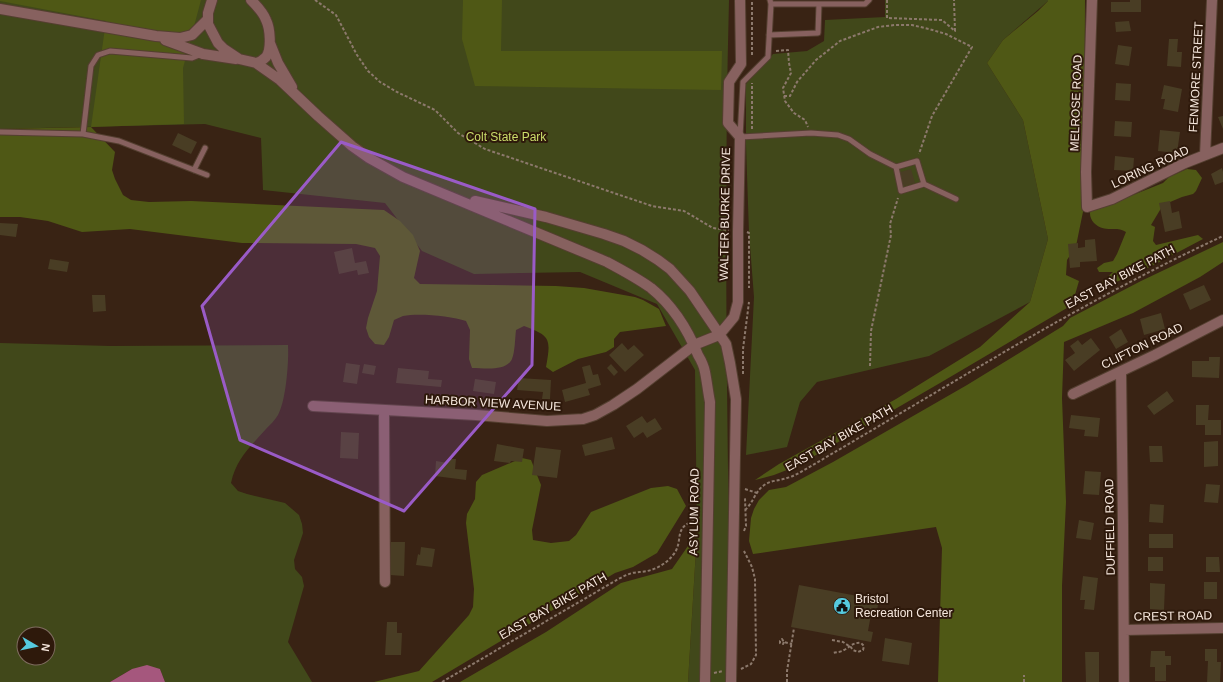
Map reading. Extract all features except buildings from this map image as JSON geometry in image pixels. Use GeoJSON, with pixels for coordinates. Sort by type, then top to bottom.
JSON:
{"type":"FeatureCollection","features":[{"type":"Feature","properties":{"kind":"street"},"geometry":{"type":"LineString","coordinates":[[212,0],[208,13],[208,24],[218,42],[224,49],[239,59]]}},
{"type":"Feature","properties":{"kind":"street"},"geometry":{"type":"LineString","coordinates":[[251,0],[266,19],[270,30],[267,55],[261,61],[256,63]]}},
{"type":"Feature","properties":{"kind":"street","name":"WALTER BURKE DRIVE"},"geometry":{"type":"LineString","coordinates":[[719,335],[734,317],[738,302],[740,137],[728,123],[729,82],[741,64],[740,0]]}},
{"type":"Feature","properties":{"kind":"street","name":"MELROSE ROAD"},"geometry":{"type":"LineString","coordinates":[[1087,207],[1086,172],[1092,0]]}},
{"type":"Feature","properties":{"kind":"street","name":"FENMORE STREET"},"geometry":{"type":"LineString","coordinates":[[1205,155],[1212,0]]}},
{"type":"Feature","properties":{"kind":"street"},"geometry":{"type":"LineString","coordinates":[[0,8],[156,36],[180,38],[192,36],[208,19]]}},
{"type":"Feature","properties":{"kind":"street"},"geometry":{"type":"LineString","coordinates":[[156,36],[203,54],[256,63],[280,80],[352,146],[369,158],[403,177],[583,251],[626,272],[652,289],[665,302],[676,315],[694,345]]}},
{"type":"Feature","properties":{"kind":"street"},"geometry":{"type":"LineString","coordinates":[[269,41],[278,63],[296,94]]}},
{"type":"Feature","properties":{"kind":"street","name":"LORING ROAD"},"geometry":{"type":"LineString","coordinates":[[1087,207],[1112,199],[1185,163],[1223,148]]}},
{"type":"Feature","properties":{"kind":"street"},"geometry":{"type":"LineString","coordinates":[[436,190],[466,199],[572,224],[624,241],[642,250],[670,269],[683,283],[726,344],[736,399],[731,682]]}},
{"type":"Feature","properties":{"kind":"street","name":"CLIFTON ROAD"},"geometry":{"type":"LineString","coordinates":[[1073,394],[1155,355],[1223,320]]}},
{"type":"Feature","properties":{"kind":"street","name":"HARBOR VIEW AVENUE"},"geometry":{"type":"LineString","coordinates":[[313,406],[469,414],[547,421],[583,419],[595,415],[638,389],[694,345],[719,335]]}},
{"type":"Feature","properties":{"kind":"street","name":"ASYLUM ROAD"},"geometry":{"type":"LineString","coordinates":[[694,345],[705,371],[710,402],[705,682]]}},
{"type":"Feature","properties":{"kind":"street","name":"DUFFIELD ROAD"},"geometry":{"type":"LineString","coordinates":[[1121,371],[1124,682]]}},
{"type":"Feature","properties":{"kind":"street"},"geometry":{"type":"LineString","coordinates":[[384,410],[385,582]]}},
{"type":"Feature","properties":{"kind":"street","name":"CREST ROAD"},"geometry":{"type":"LineString","coordinates":[[1124,630],[1223,628]]}},
{"type":"Feature","properties":{"kind":"lane"},"geometry":{"type":"LineString","coordinates":[[869,0],[865,4],[770,2],[768,57],[743,82],[740,137],[810,133],[838,135],[849,139],[870,154],[896,167],[917,161],[924,184]]}},
{"type":"Feature","properties":{"kind":"lane"},"geometry":{"type":"LineString","coordinates":[[769,35],[818,33],[819,4]]}},
{"type":"Feature","properties":{"kind":"lane"},"geometry":{"type":"LineString","coordinates":[[83,134],[91,66],[98,55],[110,51],[192,58],[203,54]]}},
{"type":"Feature","properties":{"kind":"lane"},"geometry":{"type":"LineString","coordinates":[[0,132],[83,134],[118,141],[207,175]]}},
{"type":"Feature","properties":{"kind":"lane"},"geometry":{"type":"LineString","coordinates":[[194,170],[205,148]]}},
{"type":"Feature","properties":{"kind":"lane"},"geometry":{"type":"LineString","coordinates":[[896,167],[900,191],[924,184],[956,198]]}},
{"type":"Feature","properties":{"kind":"path"},"geometry":{"type":"LineString","coordinates":[[315,0],[336,15],[357,55],[368,71],[380,82],[435,110],[458,133],[485,149],[652,206],[684,211],[713,228],[749,233],[749,289]]}},
{"type":"Feature","properties":{"kind":"path"},"geometry":{"type":"LineString","coordinates":[[752,0],[752,136]]}},
{"type":"Feature","properties":{"kind":"path"},"geometry":{"type":"LineString","coordinates":[[888,0],[887,18],[942,20],[955,31],[954,0]]}},
{"type":"Feature","properties":{"kind":"path"},"geometry":{"type":"LineString","coordinates":[[784,96],[790,96],[797,82],[816,60],[840,41],[878,27],[895,25],[912,25],[946,34],[972,47],[932,116],[917,161]]}},
{"type":"Feature","properties":{"kind":"path"},"geometry":{"type":"LineString","coordinates":[[774,55],[774,51],[788,50],[791,73],[783,88],[785,101],[794,113],[805,120],[810,133]]}},
{"type":"Feature","properties":{"kind":"path"},"geometry":{"type":"LineString","coordinates":[[870,366],[872,331],[891,235],[890,224],[900,191]]}},
{"type":"Feature","properties":{"kind":"path","name":"EAST BAY BIKE PATH"},"geometry":{"type":"LineString","coordinates":[[734,514],[745,510],[757,493],[768,483],[788,478],[799,473],[1090,302],[1223,236]]}},
{"type":"Feature","properties":{"kind":"path"},"geometry":{"type":"LineString","coordinates":[[748,309],[749,296]]}},
{"type":"Feature","properties":{"kind":"path"},"geometry":{"type":"LineString","coordinates":[[745,489],[757,493]]}},
{"type":"Feature","properties":{"kind":"path","name":"EAST BAY BIKE PATH"},"geometry":{"type":"LineString","coordinates":[[442,682],[615,581],[633,572],[652,570],[659,567],[677,550],[682,529],[688,523],[707,518]]}},
{"type":"Feature","properties":{"kind":"path"},"geometry":{"type":"LineString","coordinates":[[787,682],[787,671],[794,628]]}},
{"type":"Feature","properties":{"kind":"path"},"geometry":{"type":"LineString","coordinates":[[832,640],[843,642],[850,646],[853,650],[858,652],[863,650],[864,646],[861,643],[854,644],[850,646],[842,651],[833,653]]}},
{"type":"Feature","properties":{"kind":"path"},"geometry":{"type":"LineString","coordinates":[[784,642],[792,644]]}},
{"type":"Feature","properties":{"kind":"path"},"geometry":{"type":"LineString","coordinates":[[1024,675],[1024,682]]}},
{"type":"Feature","properties":{"kind":"highlighted area"},"geometry":{"type":"Polygon","coordinates":[[[341,142],[535,209],[532,365],[404,511],[240,440],[202,306],[341,142]]]}},
{"type":"Feature","properties":{"kind":"green space","name":"Colt State Park"},"geometry":{"type":"Polygon","coordinates":[[[0,0],[729,0],[726,256],[731,682],[688,682],[697,533],[695,370],[657,304],[580,272],[474,274],[422,251],[385,203],[263,190],[261,138],[205,124],[0,129],[0,0]]]}},
{"type":"Feature","properties":{"kind":"green space"},"geometry":{"type":"Polygon","coordinates":[[[0,0],[201,0],[183,68],[184,124],[91,127],[106,21],[0,0]]]}},
{"type":"Feature","properties":{"kind":"green space"},"geometry":{"type":"Polygon","coordinates":[[[463,0],[502,0],[501,51],[722,51],[721,90],[475,86],[462,39],[463,0]]]}},
{"type":"Feature","properties":{"kind":"green space"},"geometry":{"type":"Polygon","coordinates":[[[885,0],[1048,0],[1003,40],[987,63],[1023,120],[1048,239],[1030,302],[929,356],[817,382],[800,402],[787,447],[746,455],[754,297],[749,233],[746,145],[746,84],[773,54],[807,51],[824,41],[825,20],[885,17],[885,0]]]}},
{"type":"Feature","properties":{"kind":"green space"},"geometry":{"type":"Polygon","coordinates":[[[1048,0],[1085,0],[1084,207],[1076,246],[1067,260],[1066,275],[1079,281],[1072,305],[797,466],[774,475],[755,480],[779,464],[896,399],[980,347],[1030,302],[1048,239],[1023,120],[987,63],[1003,40],[1038,11],[1048,0]]]}},
{"type":"Feature","properties":{"kind":"green space"},"geometry":{"type":"Polygon","coordinates":[[[91,127],[115,152],[112,170],[115,179],[123,195],[131,200],[149,202],[191,201],[384,210],[400,221],[413,235],[420,251],[414,278],[420,284],[556,286],[584,288],[635,297],[643,300],[659,309],[666,326],[620,332],[614,339],[614,347],[606,352],[578,359],[553,372],[546,367],[548,350],[547,340],[540,333],[524,326],[516,330],[514,353],[509,363],[500,368],[472,368],[469,359],[470,330],[466,321],[435,316],[403,316],[394,320],[389,337],[384,345],[375,344],[369,337],[366,328],[377,291],[380,256],[375,248],[356,244],[242,243],[130,229],[82,232],[48,221],[20,217],[0,217],[0,129],[91,127]]]}},
{"type":"Feature","properties":{"kind":"green space"},"geometry":{"type":"Polygon","coordinates":[[[1187,169],[1196,170],[1202,178],[1196,191],[1193,194],[1163,205],[1151,225],[1155,227],[1153,241],[1156,245],[1198,235],[1203,239],[1150,267],[1105,287],[1101,285],[1103,281],[1113,272],[1099,272],[1097,268],[1104,263],[1113,261],[1126,232],[1118,229],[1106,229],[1098,226],[1091,218],[1091,208],[1108,205],[1163,183],[1169,177],[1187,169]]]}},
{"type":"Feature","properties":{"kind":"green space"},"geometry":{"type":"Polygon","coordinates":[[[1223,242],[1223,262],[1200,277],[1133,313],[1064,342],[1062,398],[1066,502],[1062,586],[1062,682],[938,682],[942,548],[936,527],[753,554],[749,541],[751,518],[759,500],[769,490],[786,487],[833,462],[967,385],[1063,326],[1070,318],[1141,281],[1223,242]]]}},
{"type":"Feature","properties":{"kind":"green space"},"geometry":{"type":"Polygon","coordinates":[[[0,343],[110,346],[288,345],[286,381],[281,409],[275,419],[240,460],[231,483],[238,491],[285,503],[299,515],[303,533],[294,560],[295,569],[302,577],[304,586],[288,642],[312,682],[165,682],[160,669],[132,669],[110,682],[0,682],[0,343]]]}},
{"type":"Feature","properties":{"kind":"green space"},"geometry":{"type":"Polygon","coordinates":[[[522,458],[531,460],[541,485],[532,530],[533,540],[551,543],[569,541],[576,535],[591,512],[651,488],[668,486],[677,489],[686,506],[657,553],[633,567],[615,573],[432,682],[374,682],[419,671],[469,615],[473,607],[474,589],[466,523],[467,514],[475,499],[476,482],[482,475],[522,458]]]}},
{"type":"Feature","properties":{"kind":"green space"},"geometry":{"type":"Polygon","coordinates":[[[697,533],[688,682],[460,682],[546,632],[621,583],[672,569],[697,533]]]}},
{"type":"Feature","properties":{"kind":"shaded area"},"geometry":{"type":"Polygon","coordinates":[[[147,665],[160,669],[165,682],[110,682],[132,669],[147,665]]]}},
{"type":"Feature","properties":{"kind":"place","name":"Bristol Recreation Center"},"geometry":{"type":"Point","coordinates":[842,606]}}]}
